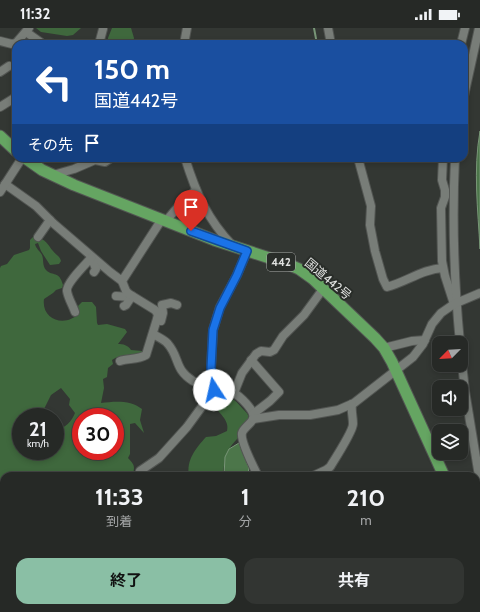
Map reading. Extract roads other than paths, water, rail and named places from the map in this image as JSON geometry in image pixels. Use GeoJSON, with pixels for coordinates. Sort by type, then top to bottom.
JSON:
{"type":"FeatureCollection","features":[{"type":"Feature","properties":{"kind":"highway"},"geometry":{"type":"LineString","coordinates":[[0,136],[12,147]]}},
{"type":"Feature","properties":{"kind":"highway","name":"国道442号"},"geometry":{"type":"LineString","coordinates":[[30,162],[52,175],[74,185],[233,247],[288,264],[299,269],[323,289],[384,348],[396,370],[442,472]]}},
{"type":"Feature","properties":{"kind":"street"},"geometry":{"type":"LineString","coordinates":[[185,40],[187,28]]}},
{"type":"Feature","properties":{"kind":"street"},"geometry":{"type":"LineString","coordinates":[[328,28],[330,40]]}},
{"type":"Feature","properties":{"kind":"street"},"geometry":{"type":"LineString","coordinates":[[462,40],[465,28]]}},
{"type":"Feature","properties":{"kind":"street"},"geometry":{"type":"LineString","coordinates":[[468,78],[479,28]]}},
{"type":"Feature","properties":{"kind":"street"},"geometry":{"type":"LineString","coordinates":[[100,40],[103,29]]}},
{"type":"Feature","properties":{"kind":"street"},"geometry":{"type":"LineString","coordinates":[[19,40],[27,30],[39,40]]}},
{"type":"Feature","properties":{"kind":"street"},"geometry":{"type":"LineString","coordinates":[[2,41],[12,42]]}},
{"type":"Feature","properties":{"kind":"street"},"geometry":{"type":"LineString","coordinates":[[2,41],[12,47]]}},
{"type":"Feature","properties":{"kind":"street"},"geometry":{"type":"LineString","coordinates":[[0,72],[10,66]]}},
{"type":"Feature","properties":{"kind":"street"},"geometry":{"type":"LineString","coordinates":[[0,107],[12,100]]}},
{"type":"Feature","properties":{"kind":"street"},"geometry":{"type":"LineString","coordinates":[[0,192],[4,182],[20,162]]}},
{"type":"Feature","properties":{"kind":"street"},"geometry":{"type":"LineString","coordinates":[[52,175],[74,169],[90,162]]}},
{"type":"Feature","properties":{"kind":"street"},"geometry":{"type":"LineString","coordinates":[[186,162],[196,190],[209,216],[233,247]]}},
{"type":"Feature","properties":{"kind":"street"},"geometry":{"type":"LineString","coordinates":[[359,162],[371,206],[370,225],[375,251],[383,279],[387,287],[399,284],[428,271],[443,268]]}},
{"type":"Feature","properties":{"kind":"street"},"geometry":{"type":"LineString","coordinates":[[443,162],[442,180],[445,190],[445,197],[441,208],[443,268],[457,303]]}},
{"type":"Feature","properties":{"kind":"street"},"geometry":{"type":"LineString","coordinates":[[456,162],[454,268],[459,336]]}},
{"type":"Feature","properties":{"kind":"street"},"geometry":{"type":"LineString","coordinates":[[4,182],[33,204],[91,257],[122,281],[126,291],[131,297],[156,311],[158,315],[156,325],[147,353],[144,357],[120,361]]}},
{"type":"Feature","properties":{"kind":"street"},"geometry":{"type":"LineString","coordinates":[[122,281],[164,220],[196,190]]}},
{"type":"Feature","properties":{"kind":"street"},"geometry":{"type":"LineString","coordinates":[[38,237],[50,220]]}},
{"type":"Feature","properties":{"kind":"street"},"geometry":{"type":"LineString","coordinates":[[140,471],[156,462],[182,433],[213,392],[215,386],[211,368],[212,336],[214,326],[220,308],[237,275],[247,251]]}},
{"type":"Feature","properties":{"kind":"street"},"geometry":{"type":"LineString","coordinates":[[91,257],[96,269],[94,272]]}},
{"type":"Feature","properties":{"kind":"street"},"geometry":{"type":"LineString","coordinates":[[75,312],[67,292],[67,287],[91,257]]}},
{"type":"Feature","properties":{"kind":"street"},"geometry":{"type":"LineString","coordinates":[[234,393],[238,379],[251,360],[258,352],[271,352],[274,350],[283,336],[304,315],[323,289]]}},
{"type":"Feature","properties":{"kind":"street"},"geometry":{"type":"LineString","coordinates":[[253,417],[310,415],[338,410],[352,404],[413,357],[425,340],[438,316],[457,303],[480,293]]}},
{"type":"Feature","properties":{"kind":"street"},"geometry":{"type":"LineString","coordinates":[[116,296],[131,297]]}},
{"type":"Feature","properties":{"kind":"street"},"geometry":{"type":"LineString","coordinates":[[124,306],[131,297]]}},
{"type":"Feature","properties":{"kind":"street"},"geometry":{"type":"LineString","coordinates":[[156,325],[161,322],[163,313],[162,305],[166,303],[177,305]]}},
{"type":"Feature","properties":{"kind":"street"},"geometry":{"type":"LineString","coordinates":[[153,334],[169,345],[184,374],[198,383],[223,387],[234,393],[242,400],[253,417]]}},
{"type":"Feature","properties":{"kind":"street"},"geometry":{"type":"LineString","coordinates":[[384,348],[412,341],[425,340]]}},
{"type":"Feature","properties":{"kind":"street"},"geometry":{"type":"LineString","coordinates":[[251,360],[279,392],[253,417],[244,431],[242,438],[256,472]]}},
{"type":"Feature","properties":{"kind":"street"},"geometry":{"type":"LineString","coordinates":[[463,372],[478,472]]}},
{"type":"Feature","properties":{"kind":"street"},"geometry":{"type":"LineString","coordinates":[[322,472],[330,467],[350,434],[353,425],[351,413],[352,404]]}},
{"type":"Feature","properties":{"kind":"waterway"},"geometry":{"type":"LineString","coordinates":[[314,28],[316,40]]}}]}
